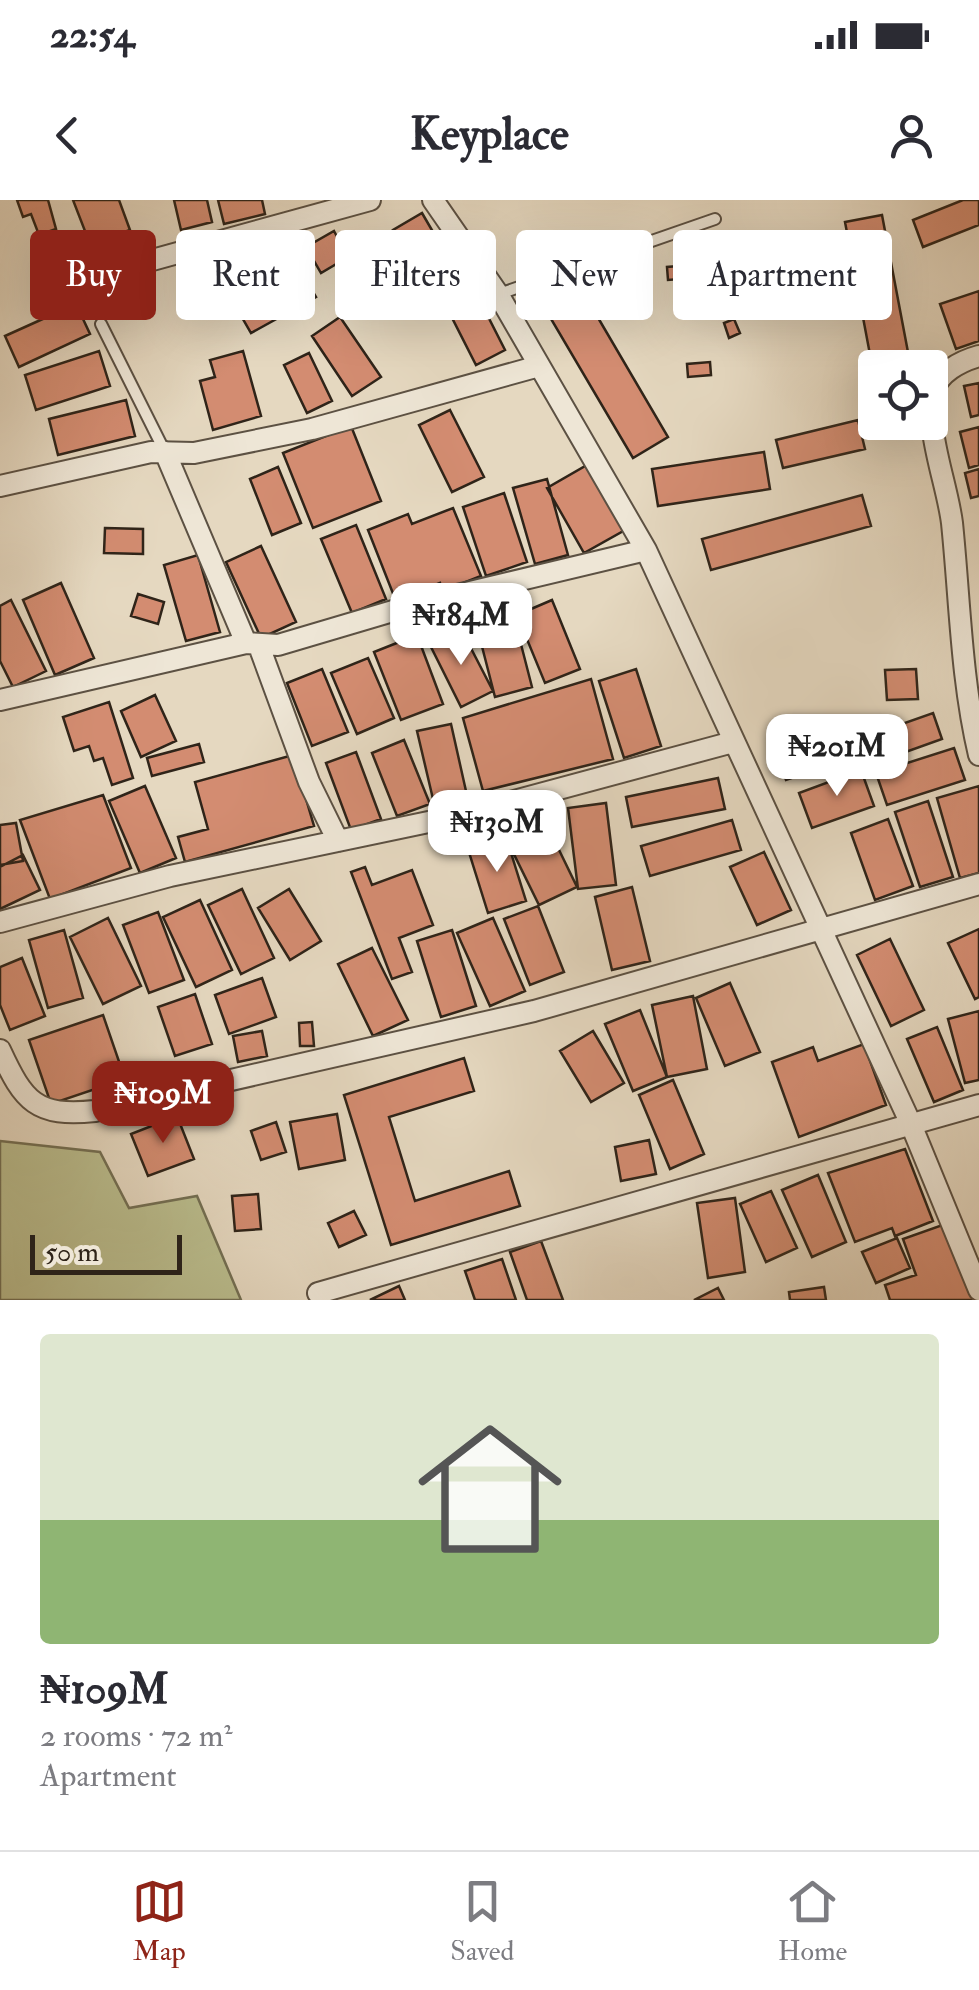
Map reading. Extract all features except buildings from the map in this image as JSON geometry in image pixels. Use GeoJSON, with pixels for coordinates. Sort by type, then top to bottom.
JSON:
{"type":"FeatureCollection","features":[{"type":"Feature","properties":{"kind":"street"},"geometry":{"type":"LineString","coordinates":[[156,259],[370,200]]}},
{"type":"Feature","properties":{"kind":"street"},"geometry":{"type":"LineString","coordinates":[[433,200],[498,294],[646,550],[910,1122],[979,1290]]}},
{"type":"Feature","properties":{"kind":"street"},"geometry":{"type":"LineString","coordinates":[[979,356],[945,373],[934,390],[932,415],[951,520],[979,754]]}},
{"type":"Feature","properties":{"kind":"street"},"geometry":{"type":"LineString","coordinates":[[0,486],[166,452],[194,453],[312,429],[539,366]]}},
{"type":"Feature","properties":{"kind":"street"},"geometry":{"type":"LineString","coordinates":[[166,452],[338,841]]}},
{"type":"Feature","properties":{"kind":"street"},"geometry":{"type":"LineString","coordinates":[[0,700],[253,644],[278,645],[403,608],[646,550]]}},
{"type":"Feature","properties":{"kind":"street"},"geometry":{"type":"LineString","coordinates":[[0,922],[170,876],[462,815],[733,742]]}},
{"type":"Feature","properties":{"kind":"street"},"geometry":{"type":"LineString","coordinates":[[0,1050],[29,1100],[42,1110],[95,1111],[534,1011],[979,884]]}},
{"type":"Feature","properties":{"kind":"street"},"geometry":{"type":"LineString","coordinates":[[318,1292],[910,1122],[979,1106]]}},
{"type":"Feature","properties":{"kind":"lane"},"geometry":{"type":"LineString","coordinates":[[498,294],[716,219]]}},
{"type":"Feature","properties":{"kind":"lane"},"geometry":{"type":"LineString","coordinates":[[101,324],[166,452]]}},
{"type":"Feature","properties":{"kind":"green space"},"geometry":{"type":"Polygon","coordinates":[[[0,1141],[100,1152],[129,1208],[197,1196],[241,1300],[0,1300],[0,1141]]]}}]}
